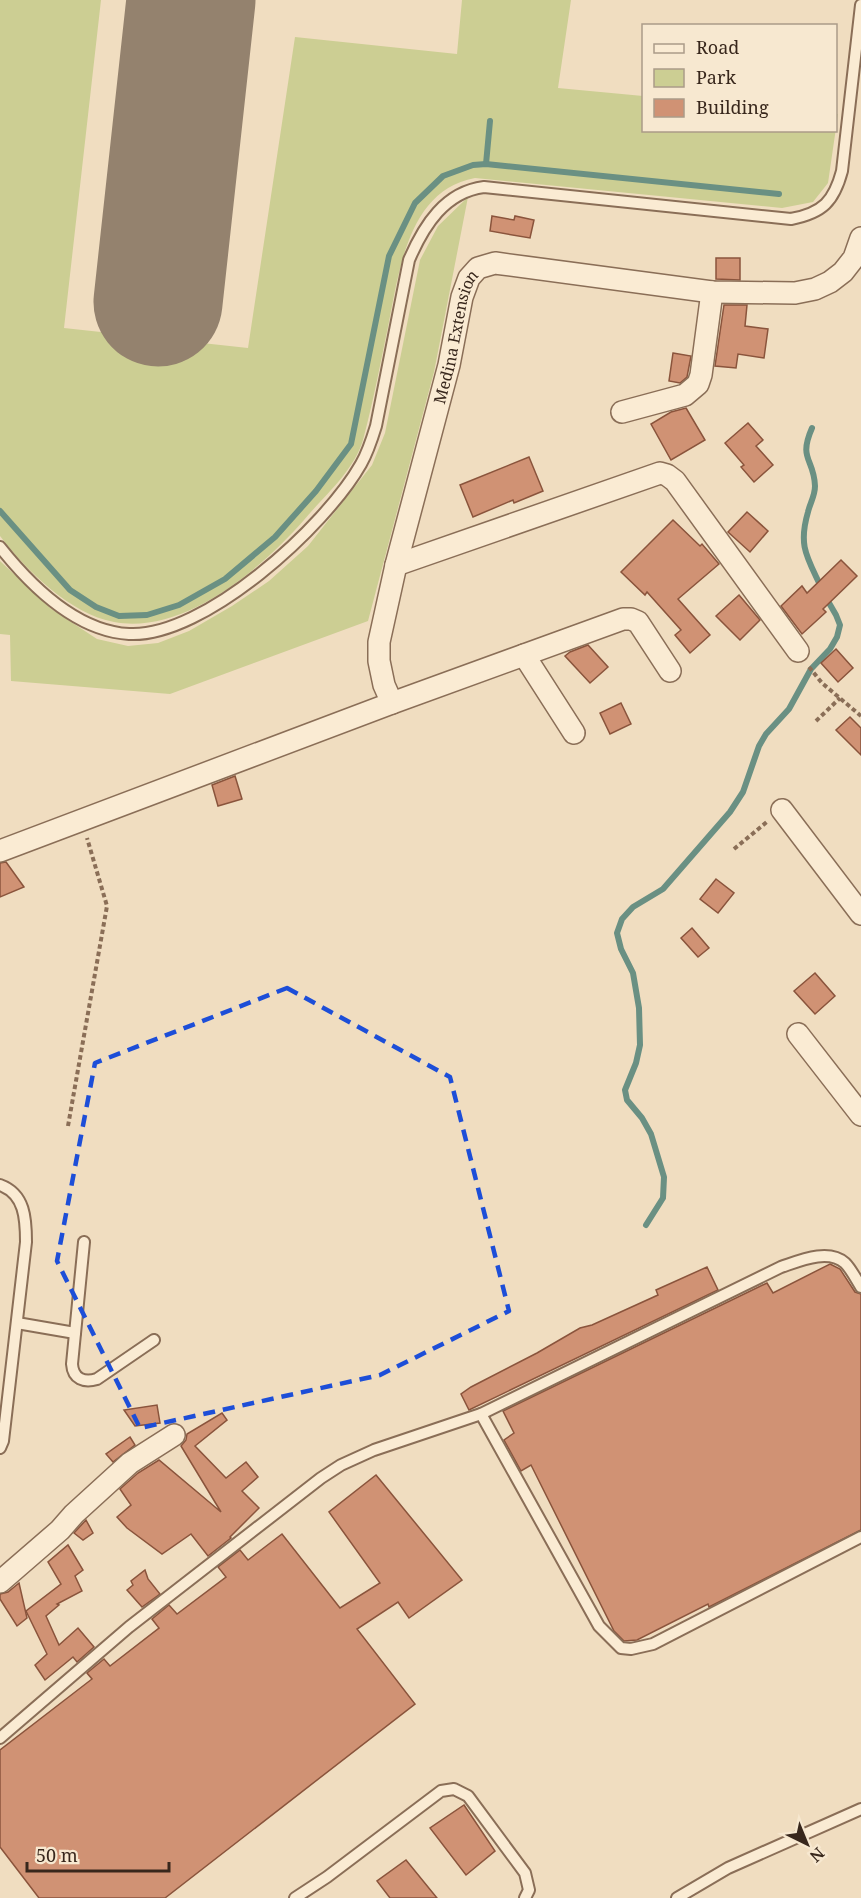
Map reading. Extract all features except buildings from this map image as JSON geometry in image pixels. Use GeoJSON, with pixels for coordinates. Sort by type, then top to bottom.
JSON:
{"type":"FeatureCollection","features":[{"type":"Feature","properties":{"kind":"street","name":"Medina Extension"},"geometry":{"type":"LineString","coordinates":[[392,703],[384,685],[379,661],[379,642],[396,565],[449,365],[462,297],[469,278],[478,268],[495,263],[712,292],[795,293],[815,289],[830,282],[843,272],[854,258],[861,238]]}},
{"type":"Feature","properties":{"kind":"street"},"geometry":{"type":"LineString","coordinates":[[622,412],[685,395],[698,384],[712,292]]}},
{"type":"Feature","properties":{"kind":"street"},"geometry":{"type":"LineString","coordinates":[[396,565],[660,473],[675,481],[798,651]]}},
{"type":"Feature","properties":{"kind":"street"},"geometry":{"type":"LineString","coordinates":[[0,850],[623,619],[638,622],[670,671]]}},
{"type":"Feature","properties":{"kind":"street"},"geometry":{"type":"LineString","coordinates":[[524,655],[574,733]]}},
{"type":"Feature","properties":{"kind":"street"},"geometry":{"type":"LineString","coordinates":[[782,810],[861,914]]}},
{"type":"Feature","properties":{"kind":"street"},"geometry":{"type":"LineString","coordinates":[[798,1034],[861,1115]]}},
{"type":"Feature","properties":{"kind":"street"},"geometry":{"type":"LineString","coordinates":[[0,1582],[60,1530],[74,1514],[130,1463],[174,1435]]}},
{"type":"Feature","properties":{"kind":"lane"},"geometry":{"type":"LineString","coordinates":[[0,547],[54,602],[74,616],[104,630],[130,634],[156,631],[187,621],[216,605],[267,569],[292,546],[329,507],[360,465],[370,446],[376,426],[409,260],[417,243],[447,201],[460,192],[484,186],[792,219],[809,216],[822,208],[837,190],[842,171],[861,5]]}},
{"type":"Feature","properties":{"kind":"lane"},"geometry":{"type":"LineString","coordinates":[[0,1185],[16,1195],[26,1224],[17,1323],[3,1441],[0,1448]]}},
{"type":"Feature","properties":{"kind":"lane"},"geometry":{"type":"LineString","coordinates":[[84,1242],[72,1370],[81,1380],[88,1381],[97,1378],[154,1340]]}},
{"type":"Feature","properties":{"kind":"lane"},"geometry":{"type":"LineString","coordinates":[[0,1738],[129,1627],[321,1478],[341,1465],[374,1450],[481,1414],[781,1267],[809,1258],[832,1256],[846,1264],[861,1287]]}},
{"type":"Feature","properties":{"kind":"lane"},"geometry":{"type":"LineString","coordinates":[[17,1323],[75,1333]]}},
{"type":"Feature","properties":{"kind":"lane"},"geometry":{"type":"LineString","coordinates":[[481,1414],[599,1626],[621,1648],[631,1649],[653,1644],[861,1537]]}},
{"type":"Feature","properties":{"kind":"lane"},"geometry":{"type":"LineString","coordinates":[[295,1898],[327,1877],[441,1791],[454,1789],[468,1796],[525,1873],[529,1890],[525,1898]]}},
{"type":"Feature","properties":{"kind":"lane"},"geometry":{"type":"LineString","coordinates":[[677,1898],[728,1868],[861,1809]]}},
{"type":"Feature","properties":{"kind":"path"},"geometry":{"type":"LineString","coordinates":[[798,651],[822,683],[861,716]]}},
{"type":"Feature","properties":{"kind":"path"},"geometry":{"type":"LineString","coordinates":[[816,721],[840,698]]}},
{"type":"Feature","properties":{"kind":"path"},"geometry":{"type":"LineString","coordinates":[[734,849],[782,810]]}},
{"type":"Feature","properties":{"kind":"path"},"geometry":{"type":"LineString","coordinates":[[68,1126],[107,906],[82,820]]}},
{"type":"Feature","properties":{"kind":"highlighted area"},"geometry":{"type":"Polygon","coordinates":[[[287,988],[450,1077],[509,1311],[380,1375],[140,1428],[57,1261],[95,1063],[287,988]]]}},
{"type":"Feature","properties":{"kind":"green space"},"geometry":{"type":"Polygon","coordinates":[[[0,0],[101,0],[64,328],[248,348],[295,37],[457,54],[462,0],[571,0],[558,88],[642,96],[642,132],[836,132],[828,183],[813,202],[782,208],[475,178],[452,186],[435,199],[421,216],[410,236],[397,282],[363,440],[353,462],[329,492],[266,558],[219,594],[194,608],[167,618],[140,623],[114,622],[98,617],[81,610],[50,589],[0,536],[0,0]]]}},
{"type":"Feature","properties":{"kind":"green space"},"geometry":{"type":"Polygon","coordinates":[[[468,197],[434,372],[368,621],[170,694],[11,681],[10,635],[0,634],[0,561],[50,608],[97,639],[128,646],[158,643],[189,631],[269,581],[308,546],[372,465],[385,433],[420,260],[438,226],[468,197]]]}},
{"type":"Feature","properties":{"kind":"waterway"},"geometry":{"type":"LineString","coordinates":[[486,164],[490,121]]}},
{"type":"Feature","properties":{"kind":"waterway"},"geometry":{"type":"LineString","coordinates":[[0,511],[70,590],[96,607],[119,616],[147,615],[179,605],[225,579],[275,537],[316,491],[351,444],[389,256],[415,203],[443,176],[473,165],[486,164],[779,194]]}},
{"type":"Feature","properties":{"kind":"waterway"},"geometry":{"type":"LineString","coordinates":[[812,428],[806,447],[815,490],[805,524],[804,543],[808,559],[821,587]]}},
{"type":"Feature","properties":{"kind":"waterway"},"geometry":{"type":"LineString","coordinates":[[646,1225],[663,1198],[664,1177],[651,1134],[642,1118],[627,1100],[625,1090],[636,1063],[640,1045],[639,1008],[633,973],[621,949],[617,933],[622,919],[633,907],[663,889],[730,812],[743,792],[759,746],[766,734],[789,709],[811,669],[830,649],[837,637],[840,625],[825,596]]}},
{"type":"Feature","properties":{"kind":"runway"},"geometry":{"type":"LineString","coordinates":[[158,302],[191,0]]}}]}
